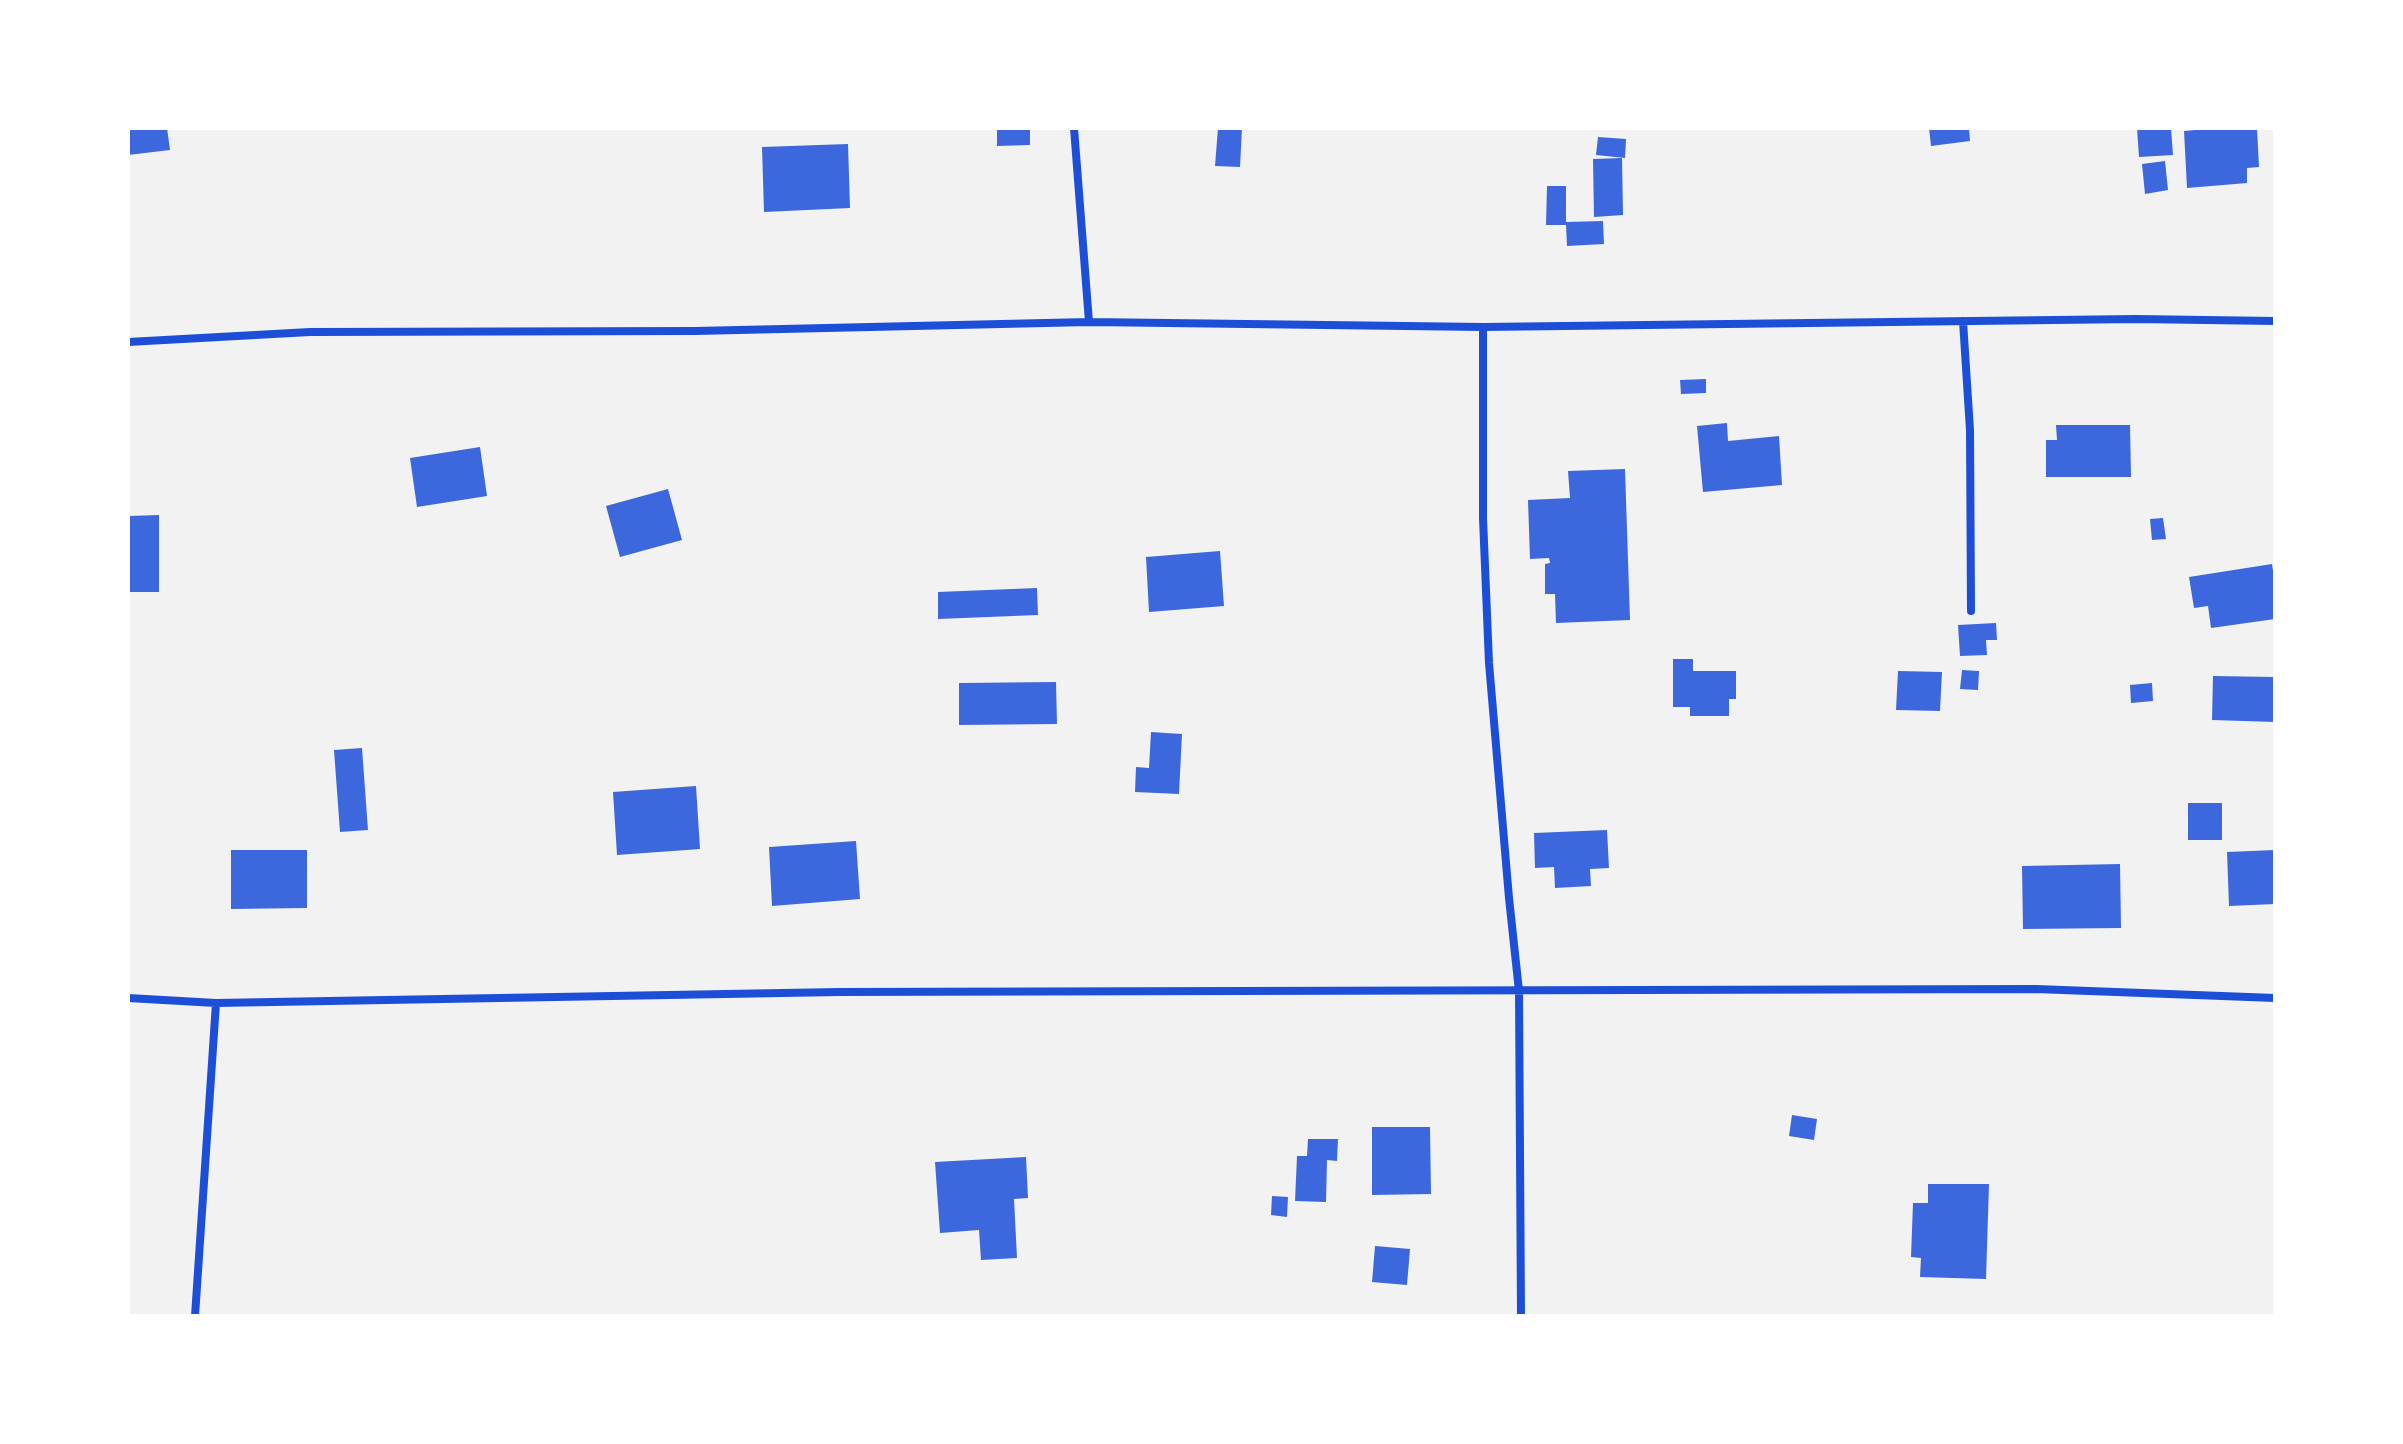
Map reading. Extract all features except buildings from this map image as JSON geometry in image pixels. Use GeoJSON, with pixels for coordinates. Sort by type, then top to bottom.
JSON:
{"type":"FeatureCollection","features":[{"type":"Feature","properties":{"kind":"street"},"geometry":{"type":"LineString","coordinates":[[1074,128],[1089,322]]}},
{"type":"Feature","properties":{"kind":"street"},"geometry":{"type":"LineString","coordinates":[[128,342],[310,332],[695,331],[1089,322],[1483,327],[2136,319],[2275,321]]}},
{"type":"Feature","properties":{"kind":"street"},"geometry":{"type":"LineString","coordinates":[[1963,321],[1970,430],[1971,611]]}},
{"type":"Feature","properties":{"kind":"street"},"geometry":{"type":"LineString","coordinates":[[1483,327],[1483,518],[1489,663],[1519,991],[1521,1316]]}},
{"type":"Feature","properties":{"kind":"street"},"geometry":{"type":"LineString","coordinates":[[128,998],[216,1003],[839,992],[2036,989],[2275,998]]}},
{"type":"Feature","properties":{"kind":"street"},"geometry":{"type":"LineString","coordinates":[[195,1316],[216,1003]]}}]}
